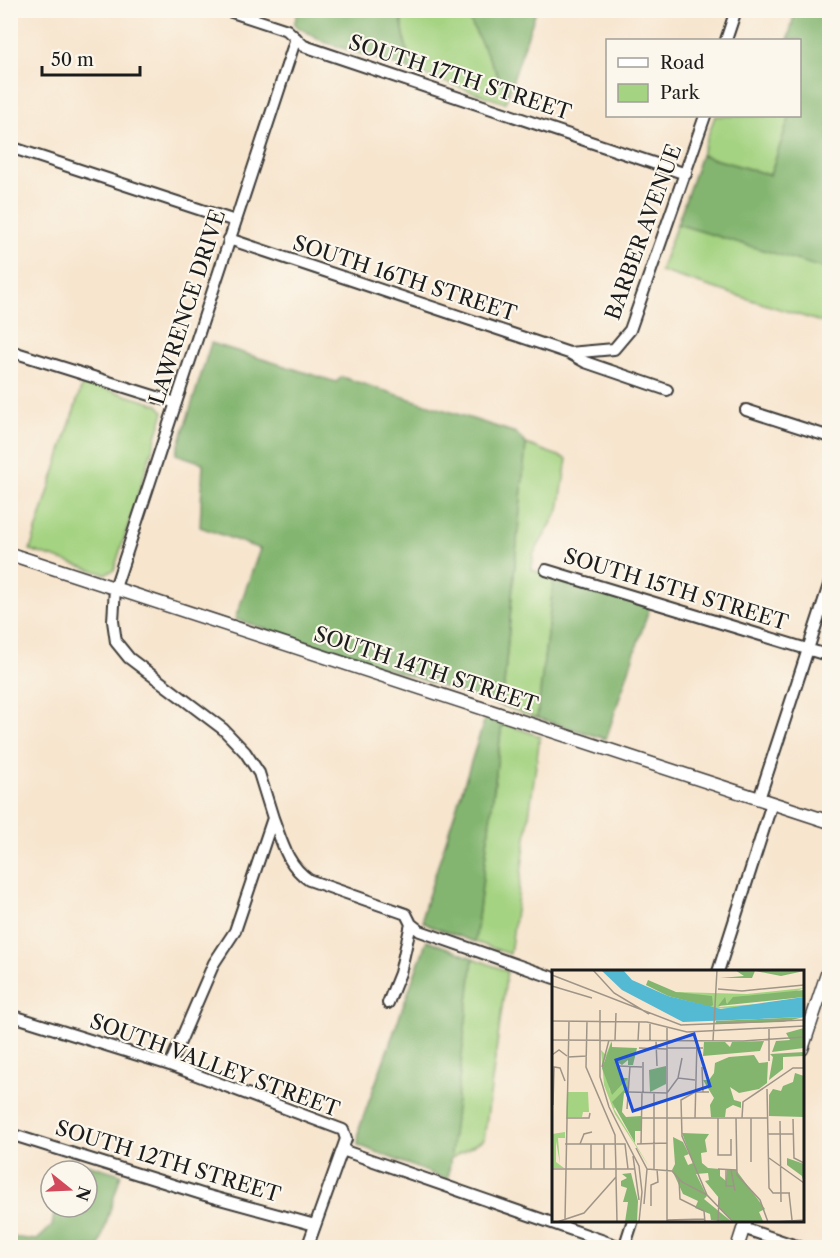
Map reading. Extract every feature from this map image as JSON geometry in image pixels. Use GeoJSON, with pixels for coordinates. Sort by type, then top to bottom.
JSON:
{"type":"FeatureCollection","features":[{"type":"Feature","properties":{"kind":"street","name":"SOUTH 17TH STREET"},"geometry":{"type":"LineString","coordinates":[[226,10],[287,30],[304,46],[686,174]]}},
{"type":"Feature","properties":{"kind":"street"},"geometry":{"type":"LineString","coordinates":[[726,39],[736,10]]}},
{"type":"Feature","properties":{"kind":"street","name":"LAWRENCE DRIVE"},"geometry":{"type":"LineString","coordinates":[[296,38],[115,588],[113,621],[116,642],[129,658],[223,729],[245,752],[259,773],[288,860],[297,872],[309,880],[406,914],[411,924],[420,931],[552,977]]}},
{"type":"Feature","properties":{"kind":"street","name":"BARBER AVENUE"},"geometry":{"type":"LineString","coordinates":[[569,353],[615,349],[626,336],[705,117]]}},
{"type":"Feature","properties":{"kind":"street"},"geometry":{"type":"LineString","coordinates":[[10,147],[235,221]]}},
{"type":"Feature","properties":{"kind":"street","name":"SOUTH 16TH STREET"},"geometry":{"type":"LineString","coordinates":[[229,240],[569,353],[585,362],[667,390]]}},
{"type":"Feature","properties":{"kind":"street"},"geometry":{"type":"LineString","coordinates":[[10,351],[176,403]]}},
{"type":"Feature","properties":{"kind":"street"},"geometry":{"type":"LineString","coordinates":[[746,410],[830,438]]}},
{"type":"Feature","properties":{"kind":"street","name":"SOUTH 14TH STREET"},"geometry":{"type":"LineString","coordinates":[[10,554],[830,822]]}},
{"type":"Feature","properties":{"kind":"street","name":"SOUTH 15TH STREET"},"geometry":{"type":"LineString","coordinates":[[546,570],[830,656]]}},
{"type":"Feature","properties":{"kind":"street"},"geometry":{"type":"LineString","coordinates":[[759,798],[830,582]]}},
{"type":"Feature","properties":{"kind":"street"},"geometry":{"type":"LineString","coordinates":[[719,970],[772,803]]}},
{"type":"Feature","properties":{"kind":"street"},"geometry":{"type":"LineString","coordinates":[[170,1065],[214,963],[235,931],[273,818]]}},
{"type":"Feature","properties":{"kind":"street"},"geometry":{"type":"LineString","coordinates":[[388,1003],[400,973],[411,924]]}},
{"type":"Feature","properties":{"kind":"street"},"geometry":{"type":"LineString","coordinates":[[804,1043],[830,964]]}},
{"type":"Feature","properties":{"kind":"street","name":"SOUTH VALLEY STREET"},"geometry":{"type":"LineString","coordinates":[[10,1015],[170,1065],[339,1128],[345,1134],[342,1150],[624,1248]]}},
{"type":"Feature","properties":{"kind":"street","name":"SOUTH 12TH STREET"},"geometry":{"type":"LineString","coordinates":[[10,1134],[205,1195],[315,1225]]}},
{"type":"Feature","properties":{"kind":"street"},"geometry":{"type":"LineString","coordinates":[[307,1248],[342,1150]]}},
{"type":"Feature","properties":{"kind":"street"},"geometry":{"type":"LineString","coordinates":[[624,1248],[633,1222]]}},
{"type":"Feature","properties":{"kind":"street"},"geometry":{"type":"LineString","coordinates":[[737,1248],[744,1224],[802,1248]]}},
{"type":"Feature","properties":{"kind":"green space"},"geometry":{"type":"Polygon","coordinates":[[[298,11],[400,11],[410,70],[324,42],[294,25],[298,11]]]}},
{"type":"Feature","properties":{"kind":"green space"},"geometry":{"type":"Polygon","coordinates":[[[400,11],[465,11],[508,95],[505,103],[410,70],[400,11]]]}},
{"type":"Feature","properties":{"kind":"green space"},"geometry":{"type":"Polygon","coordinates":[[[465,11],[536,11],[508,95],[465,11]]]}},
{"type":"Feature","properties":{"kind":"green space"},"geometry":{"type":"Polygon","coordinates":[[[795,11],[829,11],[829,270],[677,224],[701,155],[770,175],[790,117],[801,117],[801,39],[788,39],[795,11]]]}},
{"type":"Feature","properties":{"kind":"green space"},"geometry":{"type":"Polygon","coordinates":[[[715,117],[790,117],[770,175],[701,155],[715,117]]]}},
{"type":"Feature","properties":{"kind":"green space"},"geometry":{"type":"Polygon","coordinates":[[[677,224],[828,269],[827,324],[660,271],[677,224]]]}},
{"type":"Feature","properties":{"kind":"green space"},"geometry":{"type":"Polygon","coordinates":[[[211,343],[336,382],[342,377],[516,433],[526,444],[502,706],[235,619],[260,549],[200,527],[203,463],[176,454],[211,343]]]}},
{"type":"Feature","properties":{"kind":"green space"},"geometry":{"type":"Polygon","coordinates":[[[83,382],[158,405],[164,412],[114,570],[105,574],[30,550],[83,382]]]}},
{"type":"Feature","properties":{"kind":"green space"},"geometry":{"type":"Polygon","coordinates":[[[526,444],[567,459],[559,510],[533,555],[532,570],[554,577],[537,718],[502,706],[526,444]]]}},
{"type":"Feature","properties":{"kind":"green space"},"geometry":{"type":"Polygon","coordinates":[[[554,577],[650,606],[606,739],[537,718],[554,577]]]}},
{"type":"Feature","properties":{"kind":"green space"},"geometry":{"type":"Polygon","coordinates":[[[485,718],[502,723],[475,942],[423,922],[423,912],[485,718]]]}},
{"type":"Feature","properties":{"kind":"green space"},"geometry":{"type":"Polygon","coordinates":[[[502,723],[540,736],[510,954],[475,942],[502,723]]]}},
{"type":"Feature","properties":{"kind":"green space"},"geometry":{"type":"Polygon","coordinates":[[[427,940],[473,958],[448,1180],[358,1145],[359,1129],[427,940]]]}},
{"type":"Feature","properties":{"kind":"green space"},"geometry":{"type":"Polygon","coordinates":[[[473,958],[507,971],[484,1139],[450,1159],[473,958]]]}},
{"type":"Feature","properties":{"kind":"green space"},"geometry":{"type":"Polygon","coordinates":[[[99,1168],[121,1174],[99,1247],[11,1247],[11,1237],[37,1240],[52,1226],[53,1219],[99,1219],[99,1168]]]}}]}
